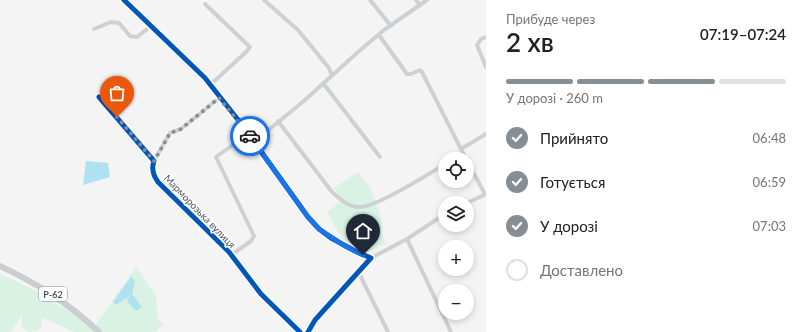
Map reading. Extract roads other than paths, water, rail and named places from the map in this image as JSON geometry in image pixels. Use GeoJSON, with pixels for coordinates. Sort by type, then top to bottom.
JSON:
{"type":"FeatureCollection","features":[{"type":"Feature","properties":{"kind":"main road","name":"Р-62"},"geometry":{"type":"LineString","coordinates":[[0,266],[26,278],[57,297],[99,332]]}},
{"type":"Feature","properties":{"kind":"street"},"geometry":{"type":"LineString","coordinates":[[124,0],[202,75],[254,142],[308,217],[319,229],[350,248],[371,258]]}},
{"type":"Feature","properties":{"kind":"street"},"geometry":{"type":"LineString","coordinates":[[264,0],[298,30],[329,68],[332,75]]}},
{"type":"Feature","properties":{"kind":"street"},"geometry":{"type":"LineString","coordinates":[[370,0],[390,26]]}},
{"type":"Feature","properties":{"kind":"street"},"geometry":{"type":"LineString","coordinates":[[416,0],[420,5]]}},
{"type":"Feature","properties":{"kind":"street"},"geometry":{"type":"LineString","coordinates":[[254,142],[379,35],[427,0]]}},
{"type":"Feature","properties":{"kind":"street"},"geometry":{"type":"LineString","coordinates":[[205,4],[250,47],[210,85]]}},
{"type":"Feature","properties":{"kind":"street"},"geometry":{"type":"LineString","coordinates":[[94,29],[111,22],[119,23],[130,36],[137,38],[151,26]]}},
{"type":"Feature","properties":{"kind":"street"},"geometry":{"type":"LineString","coordinates":[[379,35],[407,74],[420,70],[422,72],[462,152]]}},
{"type":"Feature","properties":{"kind":"street"},"geometry":{"type":"LineString","coordinates":[[486,37],[477,45],[486,67]]}},
{"type":"Feature","properties":{"kind":"street"},"geometry":{"type":"LineString","coordinates":[[323,83],[380,157]]}},
{"type":"Feature","properties":{"kind":"street"},"geometry":{"type":"LineString","coordinates":[[99,97],[154,161],[170,133],[181,129],[219,98]]}},
{"type":"Feature","properties":{"kind":"street"},"geometry":{"type":"LineString","coordinates":[[278,121],[332,192],[343,202],[358,207],[368,206],[438,168]]}},
{"type":"Feature","properties":{"kind":"street"},"geometry":{"type":"LineString","coordinates":[[231,255],[251,241],[254,236],[216,156],[248,134]]}},
{"type":"Feature","properties":{"kind":"street"},"geometry":{"type":"LineString","coordinates":[[461,149],[486,134]]}},
{"type":"Feature","properties":{"kind":"street","name":"Марморозька вулиця"},"geometry":{"type":"LineString","coordinates":[[154,161],[152,165],[153,175],[158,182],[231,255],[261,294],[300,332]]}},
{"type":"Feature","properties":{"kind":"street"},"geometry":{"type":"LineString","coordinates":[[474,174],[485,194],[474,200]]}},
{"type":"Feature","properties":{"kind":"street"},"geometry":{"type":"LineString","coordinates":[[308,332],[315,320],[371,258],[407,240],[438,219]]}},
{"type":"Feature","properties":{"kind":"street"},"geometry":{"type":"LineString","coordinates":[[407,240],[451,332]]}},
{"type":"Feature","properties":{"kind":"street"},"geometry":{"type":"LineString","coordinates":[[358,271],[388,332]]}},
{"type":"Feature","properties":{"kind":"water"},"geometry":{"type":"Polygon","coordinates":[[[86,161],[108,163],[110,177],[83,185],[86,161]]]}},
{"type":"Feature","properties":{"kind":"water"},"geometry":{"type":"Polygon","coordinates":[[[131,277],[135,281],[132,294],[116,305],[113,302],[131,277]]]}},
{"type":"Feature","properties":{"kind":"water"},"geometry":{"type":"Polygon","coordinates":[[[132,294],[142,307],[136,311],[127,299],[132,294]]]}}]}
